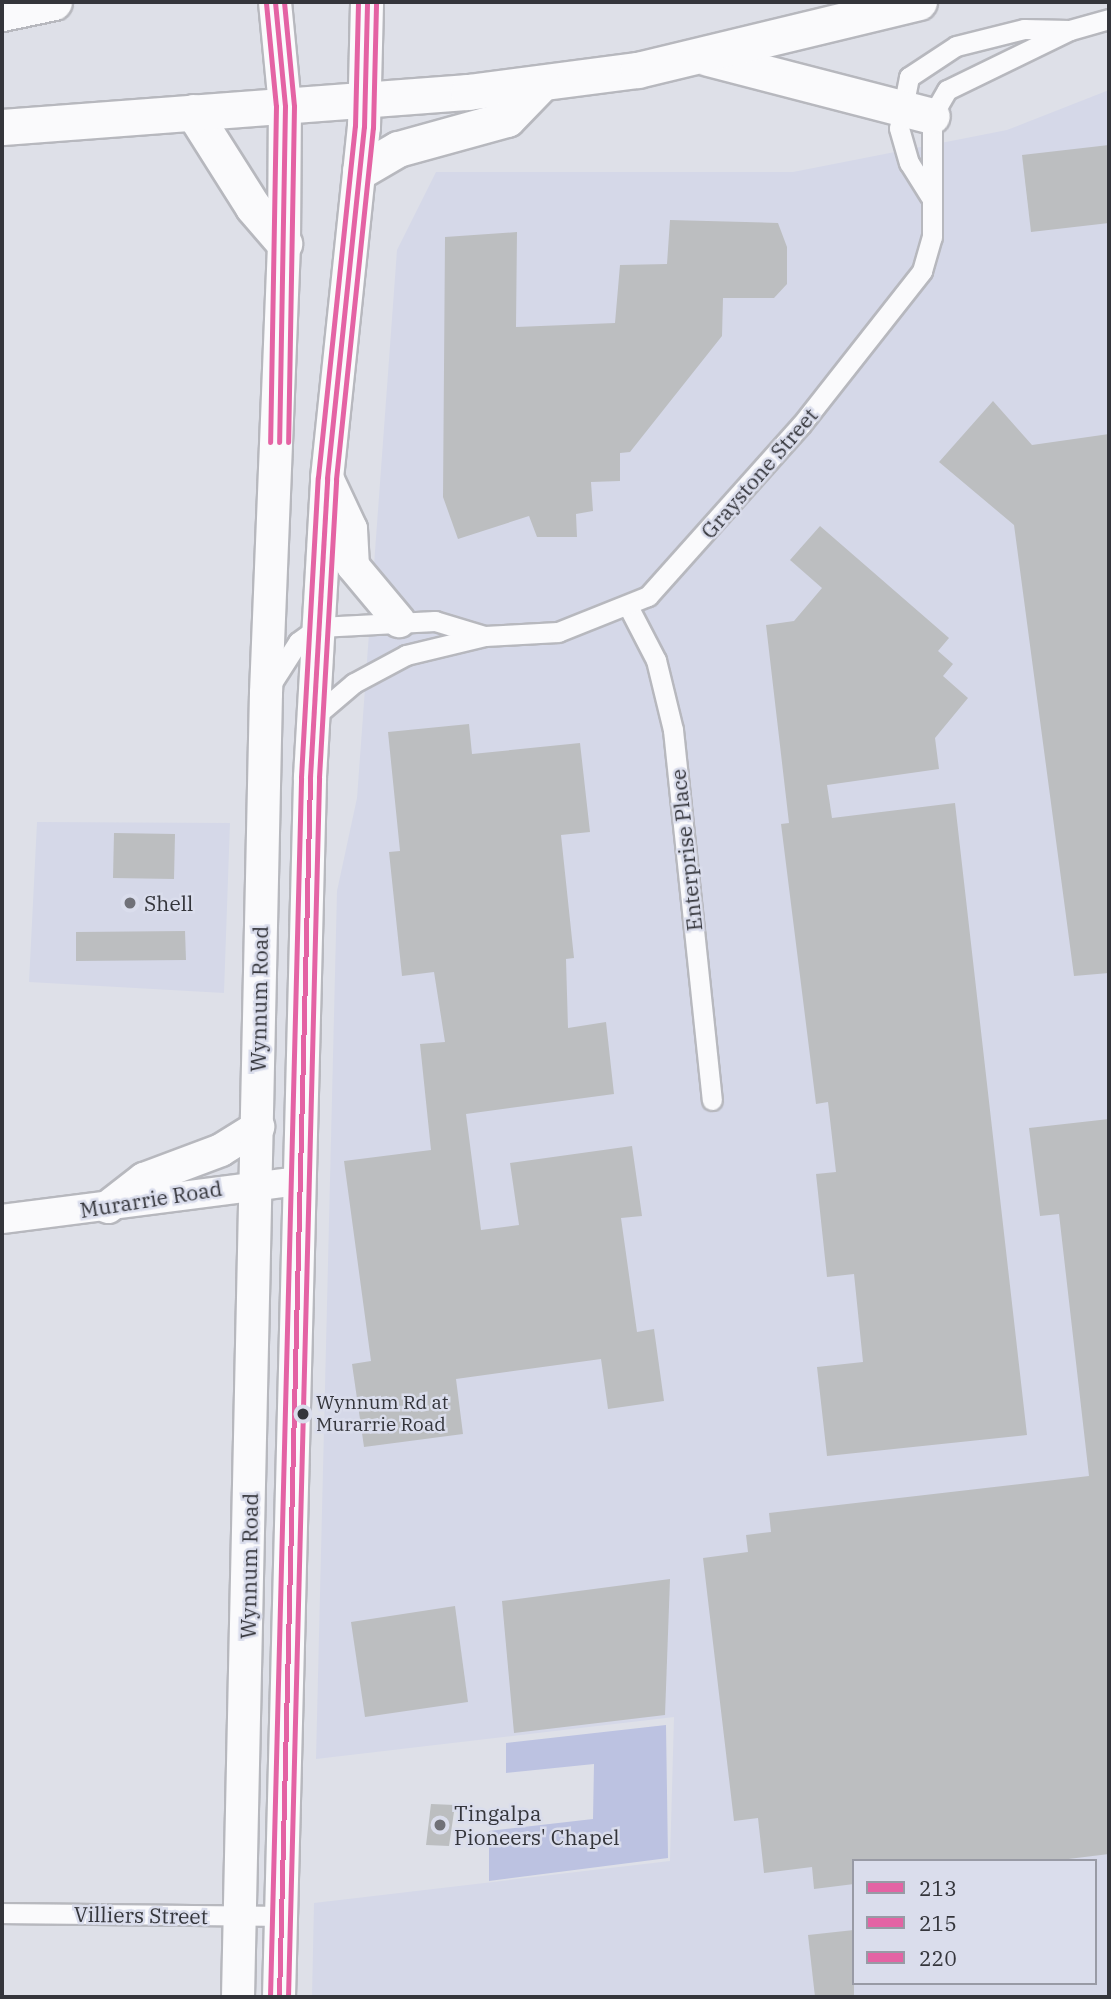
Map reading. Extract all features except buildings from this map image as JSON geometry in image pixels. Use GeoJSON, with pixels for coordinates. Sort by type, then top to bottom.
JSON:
{"type":"FeatureCollection","features":[{"type":"Feature","properties":{"kind":"highway"},"geometry":{"type":"LineString","coordinates":[[2,12],[54,2]]}},
{"type":"Feature","properties":{"kind":"highway"},"geometry":{"type":"LineString","coordinates":[[2,127],[542,83],[708,58],[919,2]]}},
{"type":"Feature","properties":{"kind":"highway"},"geometry":{"type":"LineString","coordinates":[[708,58],[932,116]]}},
{"type":"Feature","properties":{"kind":"highway"},"geometry":{"type":"LineString","coordinates":[[360,171],[398,149],[507,119],[542,83]]}},
{"type":"Feature","properties":{"kind":"highway"},"geometry":{"type":"LineString","coordinates":[[193,112],[253,207],[285,243]]}},
{"type":"Feature","properties":{"kind":"main road","name":"Wynnum Road"},"geometry":{"type":"LineString","coordinates":[[238,1997],[266,693],[285,243],[285,106],[275,2]]}},
{"type":"Feature","properties":{"kind":"main road","name":"Wynnum Road"},"geometry":{"type":"LineString","coordinates":[[279,1997],[300,1181],[318,627],[327,478],[360,171],[367,2]]}},
{"type":"Feature","properties":{"kind":"main road"},"geometry":{"type":"LineString","coordinates":[[327,478],[351,528],[353,566],[399,621]]}},
{"type":"Feature","properties":{"kind":"main road"},"geometry":{"type":"LineString","coordinates":[[108,1207],[144,1180],[212,1154],[258,1127]]}},
{"type":"Feature","properties":{"kind":"street"},"geometry":{"type":"LineString","coordinates":[[932,116],[957,82],[1070,30],[1109,19]]}},
{"type":"Feature","properties":{"kind":"street"},"geometry":{"type":"LineString","coordinates":[[930,196],[909,163],[898,109],[909,77],[943,51],[1024,29],[1070,30]]}},
{"type":"Feature","properties":{"kind":"street","name":"Graystone Street"},"geometry":{"type":"LineString","coordinates":[[314,718],[379,667],[485,636],[558,632],[629,608],[685,558],[909,293],[928,255],[932,116]]}},
{"type":"Feature","properties":{"kind":"street","name":"Enterprise Place"},"geometry":{"type":"LineString","coordinates":[[629,608],[656,660],[673,730],[712,1100]]}},
{"type":"Feature","properties":{"kind":"street","name":"Graystone Street"},"geometry":{"type":"LineString","coordinates":[[318,627],[435,621],[485,636]]}},
{"type":"Feature","properties":{"kind":"street"},"geometry":{"type":"LineString","coordinates":[[266,693],[289,652],[318,627]]}},
{"type":"Feature","properties":{"kind":"street","name":"Murarrie Road"},"geometry":{"type":"LineString","coordinates":[[2,1219],[300,1181]]}},
{"type":"Feature","properties":{"kind":"street","name":"Villiers Street"},"geometry":{"type":"LineString","coordinates":[[2,1913],[280,1916]]}},
{"type":"Feature","properties":{"kind":"shaded area"},"geometry":{"type":"Polygon","coordinates":[[[1109,90],[1109,1997],[312,1997],[314,1903],[670,1861],[674,1717],[316,1759],[337,891],[357,798],[397,250],[436,172],[793,172],[1007,130],[1109,90]]]}},
{"type":"Feature","properties":{"kind":"shaded area","name":"Shell"},"geometry":{"type":"Polygon","coordinates":[[[37,822],[230,823],[224,993],[29,982],[37,822]]]}},
{"type":"Feature","properties":{"kind":"shaded area"},"geometry":{"type":"Polygon","coordinates":[[[666,1725],[668,1858],[489,1881],[489,1831],[593,1819],[594,1764],[506,1773],[506,1743],[666,1725]]]}},
{"type":"Feature","properties":{"kind":"transit line","name":"213"},"geometry":{"type":"LineString","coordinates":[[275,2],[285,106],[279,442]]}},
{"type":"Feature","properties":{"kind":"transit line","name":"220"},"geometry":{"type":"LineString","coordinates":[[284,2],[294,106],[288,442]]}},
{"type":"Feature","properties":{"kind":"transit line","name":"220"},"geometry":{"type":"LineString","coordinates":[[270,1997],[301,777],[318,477],[355,126],[358,2]]}},
{"type":"Feature","properties":{"kind":"transit line","name":"213"},"geometry":{"type":"LineString","coordinates":[[279,1997],[310,777],[327,478],[364,127],[367,2]]}},
{"type":"Feature","properties":{"kind":"transit line","name":"215"},"geometry":{"type":"LineString","coordinates":[[288,1997],[319,777],[336,479],[373,128],[376,2]]}},
{"type":"Feature","properties":{"kind":"transit line","name":"215"},"geometry":{"type":"LineString","coordinates":[[266,3],[276,106],[270,442]]}},
{"type":"Feature","properties":{"kind":"place","name":"Shell"},"geometry":{"type":"Point","coordinates":[130,903]}},
{"type":"Feature","properties":{"kind":"place","name":"Wynnum Rd at Murarrie Road"},"geometry":{"type":"Point","coordinates":[303,1414]}},
{"type":"Feature","properties":{"kind":"place","name":"Tingalpa Pioneers' Chapel"},"geometry":{"type":"Point","coordinates":[440,1825]}}]}
